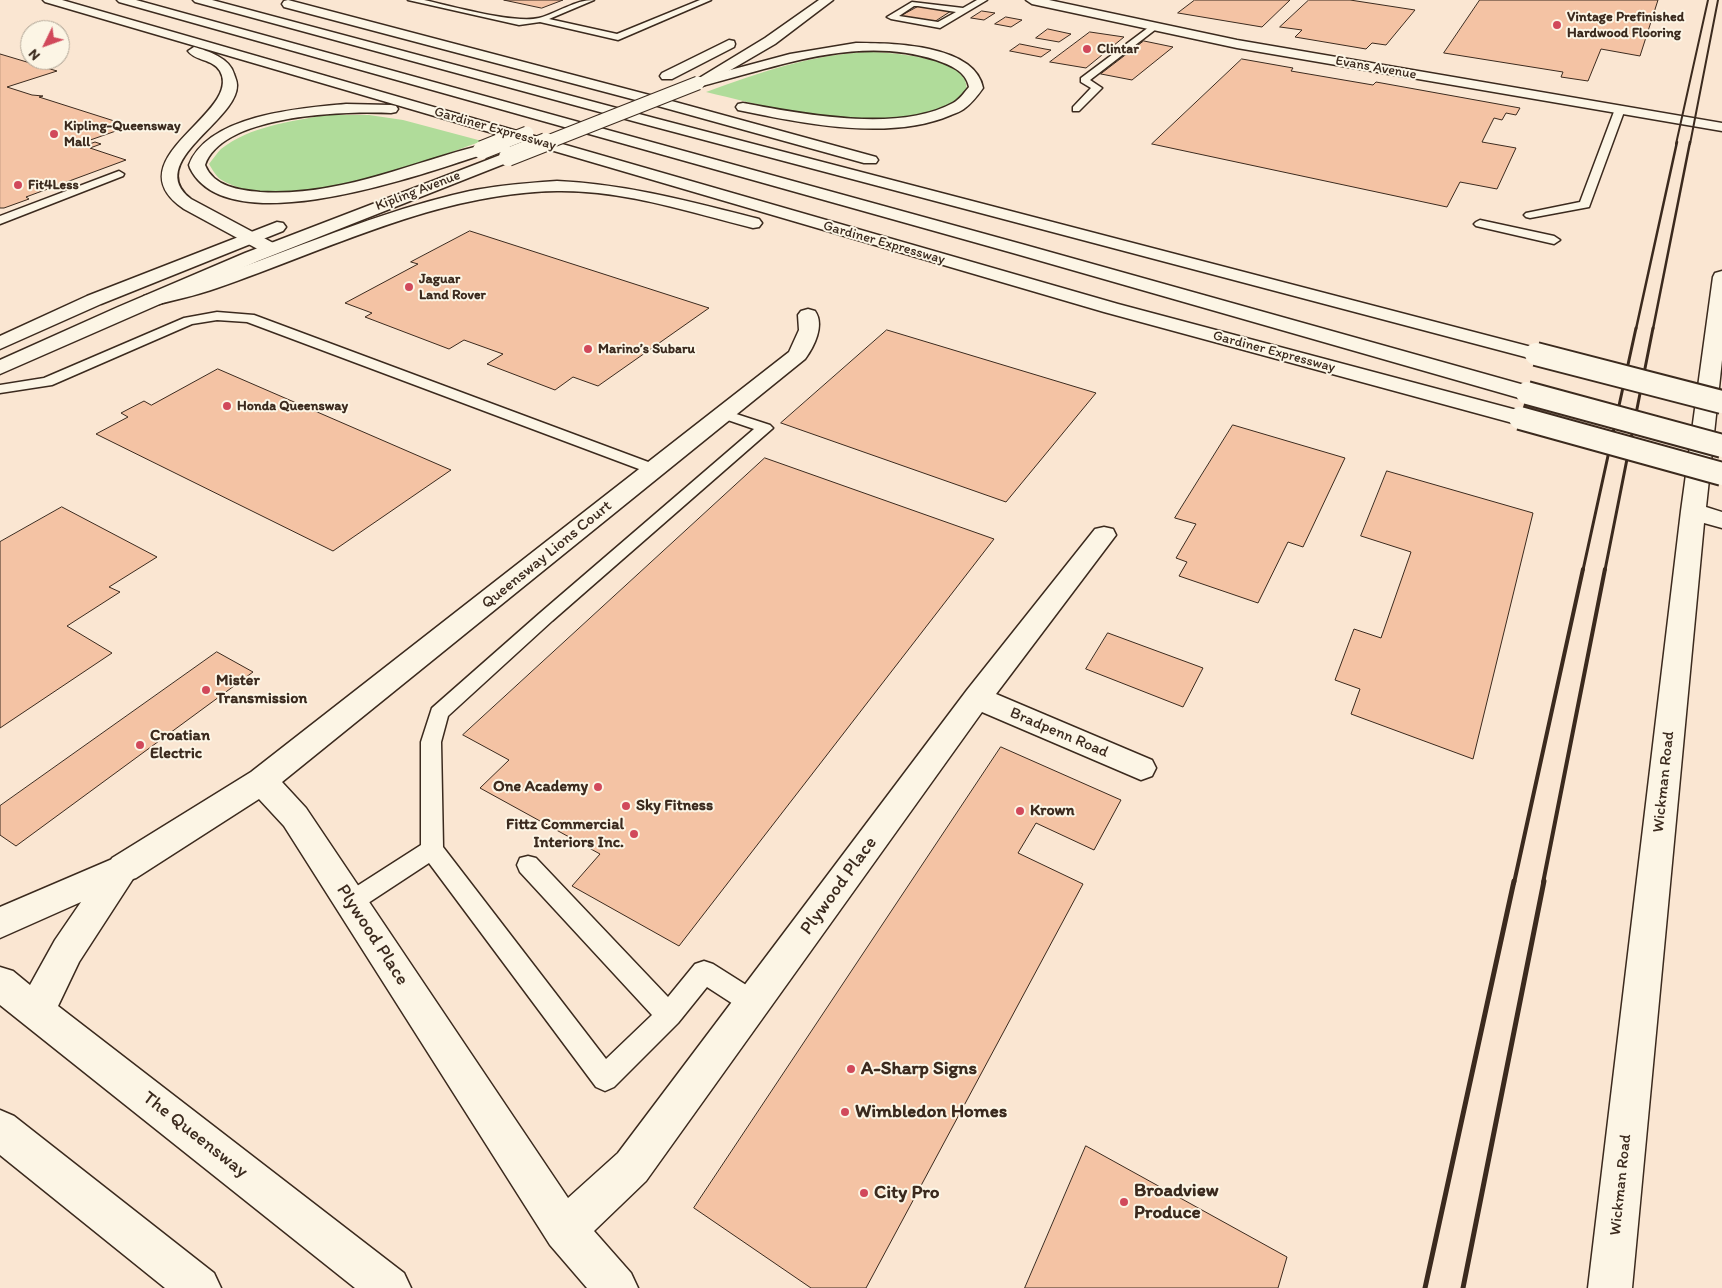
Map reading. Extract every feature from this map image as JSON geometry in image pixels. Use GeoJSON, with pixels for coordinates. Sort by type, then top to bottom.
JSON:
{"type":"FeatureCollection","features":[{"type":"Feature","properties":{"kind":"main road","name":"Gardiner Expressway"},"geometry":{"type":"LineString","coordinates":[[49,0],[1111,308],[1722,474]]}},
{"type":"Feature","properties":{"kind":"main road","name":"Gardiner Expressway"},"geometry":{"type":"LineString","coordinates":[[123,0],[1722,446]]}},
{"type":"Feature","properties":{"kind":"main road"},"geometry":{"type":"LineString","coordinates":[[198,0],[649,121],[1722,402]]}},
{"type":"Feature","properties":{"kind":"main road","name":"Kipling Avenue"},"geometry":{"type":"LineString","coordinates":[[0,368],[59,340],[272,249],[508,157],[698,90],[827,0]]}},
{"type":"Feature","properties":{"kind":"main road"},"geometry":{"type":"LineString","coordinates":[[816,9],[840,0]]}},
{"type":"Feature","properties":{"kind":"main road","name":"Evans Avenue"},"geometry":{"type":"LineString","coordinates":[[1032,0],[1237,44],[1722,127]]}},
{"type":"Feature","properties":{"kind":"main road"},"geometry":{"type":"LineString","coordinates":[[280,2],[406,33],[708,114],[888,165]]}},
{"type":"Feature","properties":{"kind":"main road"},"geometry":{"type":"LineString","coordinates":[[133,25],[208,57],[227,71],[231,82],[225,99],[181,149],[171,165],[171,184],[178,196],[192,206],[248,238],[272,249]]}},
{"type":"Feature","properties":{"kind":"main road"},"geometry":{"type":"LineString","coordinates":[[406,33],[698,90],[810,53],[853,47],[900,48],[942,57],[960,65],[971,74],[976,82],[976,88],[966,102],[952,110],[902,122],[831,122],[775,114],[726,103]]}},
{"type":"Feature","properties":{"kind":"main road","name":"Kipling Avenue"},"geometry":{"type":"LineString","coordinates":[[318,212],[620,96],[711,55],[741,37]]}},
{"type":"Feature","properties":{"kind":"main road"},"geometry":{"type":"LineString","coordinates":[[482,150],[344,190],[300,197],[228,192],[216,188],[208,182],[200,173],[197,164],[202,152],[226,135],[260,122],[308,111],[332,108],[373,108],[485,125]]}},
{"type":"Feature","properties":{"kind":"main road"},"geometry":{"type":"LineString","coordinates":[[151,300],[214,283],[399,216],[484,194],[535,187],[586,187],[610,190],[779,229],[928,267],[1111,308]]}},
{"type":"Feature","properties":{"kind":"main road"},"geometry":{"type":"LineString","coordinates":[[1012,200],[1117,229],[1536,354]]}},
{"type":"Feature","properties":{"kind":"main road"},"geometry":{"type":"LineString","coordinates":[[0,343],[94,300],[292,222]]}},
{"type":"Feature","properties":{"kind":"main road","name":"Wickman Road"},"geometry":{"type":"LineString","coordinates":[[1610,1288],[1693,512],[1719,329],[1722,277]]}},
{"type":"Feature","properties":{"kind":"main road","name":"Queensway Lions Court"},"geometry":{"type":"LineString","coordinates":[[262,781],[798,355],[809,330],[808,316]]}},
{"type":"Feature","properties":{"kind":"main road"},"geometry":{"type":"LineString","coordinates":[[1693,512],[1722,520]]}},
{"type":"Feature","properties":{"kind":"main road","name":"Plywood Place"},"geometry":{"type":"LineString","coordinates":[[565,1230],[632,1167],[977,698],[1104,535]]}},
{"type":"Feature","properties":{"kind":"main road","name":"Bradpenn Road"},"geometry":{"type":"LineString","coordinates":[[977,698],[1141,768]]}},
{"type":"Feature","properties":{"kind":"main road"},"geometry":{"type":"LineString","coordinates":[[0,923],[124,868],[262,781]]}},
{"type":"Feature","properties":{"kind":"main road","name":"Plywood Place"},"geometry":{"type":"LineString","coordinates":[[262,781],[295,818],[565,1230],[616,1288]]}},
{"type":"Feature","properties":{"kind":"main road"},"geometry":{"type":"LineString","coordinates":[[36,1011],[67,951],[124,868]]}},
{"type":"Feature","properties":{"kind":"main road","name":"The Queensway"},"geometry":{"type":"LineString","coordinates":[[0,983],[389,1288]]}},
{"type":"Feature","properties":{"kind":"main road"},"geometry":{"type":"LineString","coordinates":[[0,1130],[199,1288]]}},
{"type":"Feature","properties":{"kind":"lane"},"geometry":{"type":"LineString","coordinates":[[412,0],[519,22],[540,20],[590,0]]}},
{"type":"Feature","properties":{"kind":"lane"},"geometry":{"type":"LineString","coordinates":[[540,20],[618,37],[707,0]]}},
{"type":"Feature","properties":{"kind":"lane"},"geometry":{"type":"LineString","coordinates":[[964,11],[912,4],[891,17],[937,26],[964,11],[983,0]]}},
{"type":"Feature","properties":{"kind":"lane"},"geometry":{"type":"LineString","coordinates":[[1076,108],[1097,88],[1084,80],[1156,26]]}},
{"type":"Feature","properties":{"kind":"lane"},"geometry":{"type":"LineString","coordinates":[[1530,214],[1585,205],[1620,109]]}},
{"type":"Feature","properties":{"kind":"lane"},"geometry":{"type":"LineString","coordinates":[[0,220],[119,174]]}},
{"type":"Feature","properties":{"kind":"lane"},"geometry":{"type":"LineString","coordinates":[[1480,224],[1554,240]]}},
{"type":"Feature","properties":{"kind":"lane"},"geometry":{"type":"LineString","coordinates":[[0,389],[47,382],[189,321],[217,316],[249,318],[653,469]]}},
{"type":"Feature","properties":{"kind":"lane"},"geometry":{"type":"LineString","coordinates":[[724,414],[765,428],[438,713],[431,742],[432,850],[605,1078],[669,1015],[704,972],[753,1003]]}},
{"type":"Feature","properties":{"kind":"lane"},"geometry":{"type":"LineString","coordinates":[[351,902],[432,850]]}},
{"type":"Feature","properties":{"kind":"lane"},"geometry":{"type":"LineString","coordinates":[[528,866],[669,1015]]}},
{"type":"Feature","properties":{"kind":"green space"},"geometry":{"type":"Polygon","coordinates":[[[871,52],[921,58],[947,65],[964,78],[967,89],[957,101],[940,109],[894,118],[867,119],[813,115],[759,105],[706,92],[767,71],[807,60],[849,53],[871,52]]]}},
{"type":"Feature","properties":{"kind":"green space"},"geometry":{"type":"Polygon","coordinates":[[[325,115],[369,115],[403,120],[482,141],[423,162],[350,183],[313,190],[278,193],[246,190],[220,179],[209,164],[221,149],[245,135],[271,126],[325,115]]]}},
{"type":"Feature","properties":{"kind":"building"},"geometry":{"type":"Polygon","coordinates":[[[504,0],[563,0],[542,8],[504,0]]]}},
{"type":"Feature","properties":{"kind":"building"},"geometry":{"type":"Polygon","coordinates":[[[1195,0],[1290,0],[1262,27],[1178,13],[1195,0]]]}},
{"type":"Feature","properties":{"kind":"building"},"geometry":{"type":"Polygon","coordinates":[[[1309,0],[1350,0],[1415,10],[1386,45],[1372,43],[1366,49],[1295,37],[1302,30],[1280,27],[1309,0]]]}},
{"type":"Feature","properties":{"kind":"building","name":"Vintage Prefinished Hardwood Flooring"},"geometry":{"type":"Polygon","coordinates":[[[1480,0],[1658,0],[1640,56],[1601,49],[1588,81],[1561,77],[1563,72],[1444,53],[1480,0]]]}},
{"type":"Feature","properties":{"kind":"building"},"geometry":{"type":"Polygon","coordinates":[[[919,6],[951,11],[934,22],[901,16],[919,6]]]}},
{"type":"Feature","properties":{"kind":"building"},"geometry":{"type":"Polygon","coordinates":[[[982,11],[995,13],[984,20],[971,18],[982,11]]]}},
{"type":"Feature","properties":{"kind":"building"},"geometry":{"type":"Polygon","coordinates":[[[1006,17],[1022,20],[1011,27],[995,24],[1006,17]]]}},
{"type":"Feature","properties":{"kind":"building"},"geometry":{"type":"Polygon","coordinates":[[[1048,29],[1071,34],[1059,42],[1036,38],[1048,29]]]}},
{"type":"Feature","properties":{"kind":"building","name":"Clintar"},"geometry":{"type":"Polygon","coordinates":[[[1090,32],[1124,37],[1086,68],[1050,62],[1090,32]]]}},
{"type":"Feature","properties":{"kind":"building"},"geometry":{"type":"Polygon","coordinates":[[[1144,41],[1173,47],[1132,80],[1101,74],[1144,41]]]}},
{"type":"Feature","properties":{"kind":"building"},"geometry":{"type":"Polygon","coordinates":[[[1020,44],[1051,50],[1041,57],[1010,51],[1020,44]]]}},
{"type":"Feature","properties":{"kind":"building","name":"Kipling-Queensway Mall"},"geometry":{"type":"Polygon","coordinates":[[[0,54],[20,60],[20,70],[57,71],[7,87],[32,95],[43,96],[39,97],[130,126],[79,144],[84,146],[95,142],[101,144],[90,148],[126,160],[26,197],[29,199],[0,208],[0,54]]]}},
{"type":"Feature","properties":{"kind":"building"},"geometry":{"type":"Polygon","coordinates":[[[1242,59],[1293,68],[1291,71],[1373,85],[1376,82],[1520,108],[1516,115],[1506,113],[1502,120],[1494,118],[1482,142],[1516,148],[1497,189],[1460,182],[1447,207],[1152,144],[1242,59]]]}},
{"type":"Feature","properties":{"kind":"building"},"geometry":{"type":"Polygon","coordinates":[[[470,231],[709,308],[598,386],[573,377],[555,390],[487,364],[503,354],[464,340],[449,349],[365,317],[372,313],[345,303],[418,264],[411,262],[470,231]]]}},
{"type":"Feature","properties":{"kind":"building"},"geometry":{"type":"Polygon","coordinates":[[[887,330],[1096,393],[1006,502],[781,423],[887,330]]]}},
{"type":"Feature","properties":{"kind":"building"},"geometry":{"type":"Polygon","coordinates":[[[218,369],[451,470],[333,551],[96,434],[128,417],[121,413],[144,401],[151,405],[218,369]]]}},
{"type":"Feature","properties":{"kind":"building"},"geometry":{"type":"Polygon","coordinates":[[[1233,425],[1345,458],[1303,547],[1288,542],[1258,603],[1179,576],[1187,562],[1176,558],[1196,524],[1175,518],[1233,425]]]}},
{"type":"Feature","properties":{"kind":"building"},"geometry":{"type":"Polygon","coordinates":[[[765,458],[994,539],[679,946],[572,886],[600,854],[480,788],[509,760],[463,735],[765,458]]]}},
{"type":"Feature","properties":{"kind":"building"},"geometry":{"type":"Polygon","coordinates":[[[1387,471],[1533,513],[1473,759],[1351,714],[1360,689],[1335,680],[1354,629],[1381,638],[1411,552],[1361,536],[1387,471]]]}},
{"type":"Feature","properties":{"kind":"building"},"geometry":{"type":"Polygon","coordinates":[[[62,507],[157,557],[109,587],[120,592],[67,626],[112,653],[0,728],[0,542],[62,507]]]}},
{"type":"Feature","properties":{"kind":"building"},"geometry":{"type":"Polygon","coordinates":[[[1108,633],[1203,668],[1183,707],[1086,669],[1108,633]]]}},
{"type":"Feature","properties":{"kind":"building"},"geometry":{"type":"Polygon","coordinates":[[[217,652],[253,672],[16,846],[0,835],[0,806],[217,652]]]}},
{"type":"Feature","properties":{"kind":"building"},"geometry":{"type":"Polygon","coordinates":[[[1001,747],[1121,800],[1094,850],[1036,823],[1018,853],[1083,884],[866,1288],[811,1288],[694,1208],[1001,747]]]}},
{"type":"Feature","properties":{"kind":"building","name":"Broadview Produce"},"geometry":{"type":"Polygon","coordinates":[[[1086,1146],[1287,1257],[1278,1288],[1025,1288],[1086,1146]]]}},
{"type":"Feature","properties":{"kind":"railway"},"geometry":{"type":"LineString","coordinates":[[1676,144],[1708,0]]}},
{"type":"Feature","properties":{"kind":"railway"},"geometry":{"type":"LineString","coordinates":[[1690,144],[1718,0]]}},
{"type":"Feature","properties":{"kind":"railway"},"geometry":{"type":"LineString","coordinates":[[1636,329],[1677,142]]}},
{"type":"Feature","properties":{"kind":"railway"},"geometry":{"type":"LineString","coordinates":[[1653,329],[1690,142]]}},
{"type":"Feature","properties":{"kind":"railway"},"geometry":{"type":"LineString","coordinates":[[1583,570],[1636,328]]}},
{"type":"Feature","properties":{"kind":"railway"},"geometry":{"type":"LineString","coordinates":[[1605,570],[1653,328]]}},
{"type":"Feature","properties":{"kind":"railway"},"geometry":{"type":"LineString","coordinates":[[1514,883],[1583,569]]}},
{"type":"Feature","properties":{"kind":"railway"},"geometry":{"type":"LineString","coordinates":[[1543,883],[1605,569]]}},
{"type":"Feature","properties":{"kind":"railway"},"geometry":{"type":"LineString","coordinates":[[1425,1288],[1514,881]]}},
{"type":"Feature","properties":{"kind":"railway"},"geometry":{"type":"LineString","coordinates":[[1463,1288],[1544,881]]}},
{"type":"Feature","properties":{"kind":"place","name":"Vintage Prefinished Hardwood Flooring"},"geometry":{"type":"Point","coordinates":[1557,25]}},
{"type":"Feature","properties":{"kind":"place","name":"Clintar"},"geometry":{"type":"Point","coordinates":[1087,49]}},
{"type":"Feature","properties":{"kind":"place","name":"Kipling-Queensway Mall"},"geometry":{"type":"Point","coordinates":[54,134]}},
{"type":"Feature","properties":{"kind":"place","name":"Fit4Less"},"geometry":{"type":"Point","coordinates":[18,185]}},
{"type":"Feature","properties":{"kind":"place","name":"Jaguar Land Rover"},"geometry":{"type":"Point","coordinates":[409,287]}},
{"type":"Feature","properties":{"kind":"place","name":"Marino’s Subaru"},"geometry":{"type":"Point","coordinates":[588,349]}},
{"type":"Feature","properties":{"kind":"place","name":"Honda Queensway"},"geometry":{"type":"Point","coordinates":[227,406]}},
{"type":"Feature","properties":{"kind":"place","name":"Mister Transmission"},"geometry":{"type":"Point","coordinates":[206,690]}},
{"type":"Feature","properties":{"kind":"place","name":"Croatian Electric"},"geometry":{"type":"Point","coordinates":[140,745]}},
{"type":"Feature","properties":{"kind":"place","name":"One Academy"},"geometry":{"type":"Point","coordinates":[598,787]}},
{"type":"Feature","properties":{"kind":"place","name":"Sky Fitness"},"geometry":{"type":"Point","coordinates":[626,806]}},
{"type":"Feature","properties":{"kind":"place","name":"Krown"},"geometry":{"type":"Point","coordinates":[1020,811]}},
{"type":"Feature","properties":{"kind":"place","name":"Fittz Commercial Interiors Inc."},"geometry":{"type":"Point","coordinates":[634,834]}},
{"type":"Feature","properties":{"kind":"place","name":"A-Sharp Signs"},"geometry":{"type":"Point","coordinates":[851,1069]}},
{"type":"Feature","properties":{"kind":"place","name":"Wimbledon Homes"},"geometry":{"type":"Point","coordinates":[845,1112]}},
{"type":"Feature","properties":{"kind":"place","name":"City Pro"},"geometry":{"type":"Point","coordinates":[864,1193]}},
{"type":"Feature","properties":{"kind":"place","name":"Broadview Produce"},"geometry":{"type":"Point","coordinates":[1124,1202]}}]}
